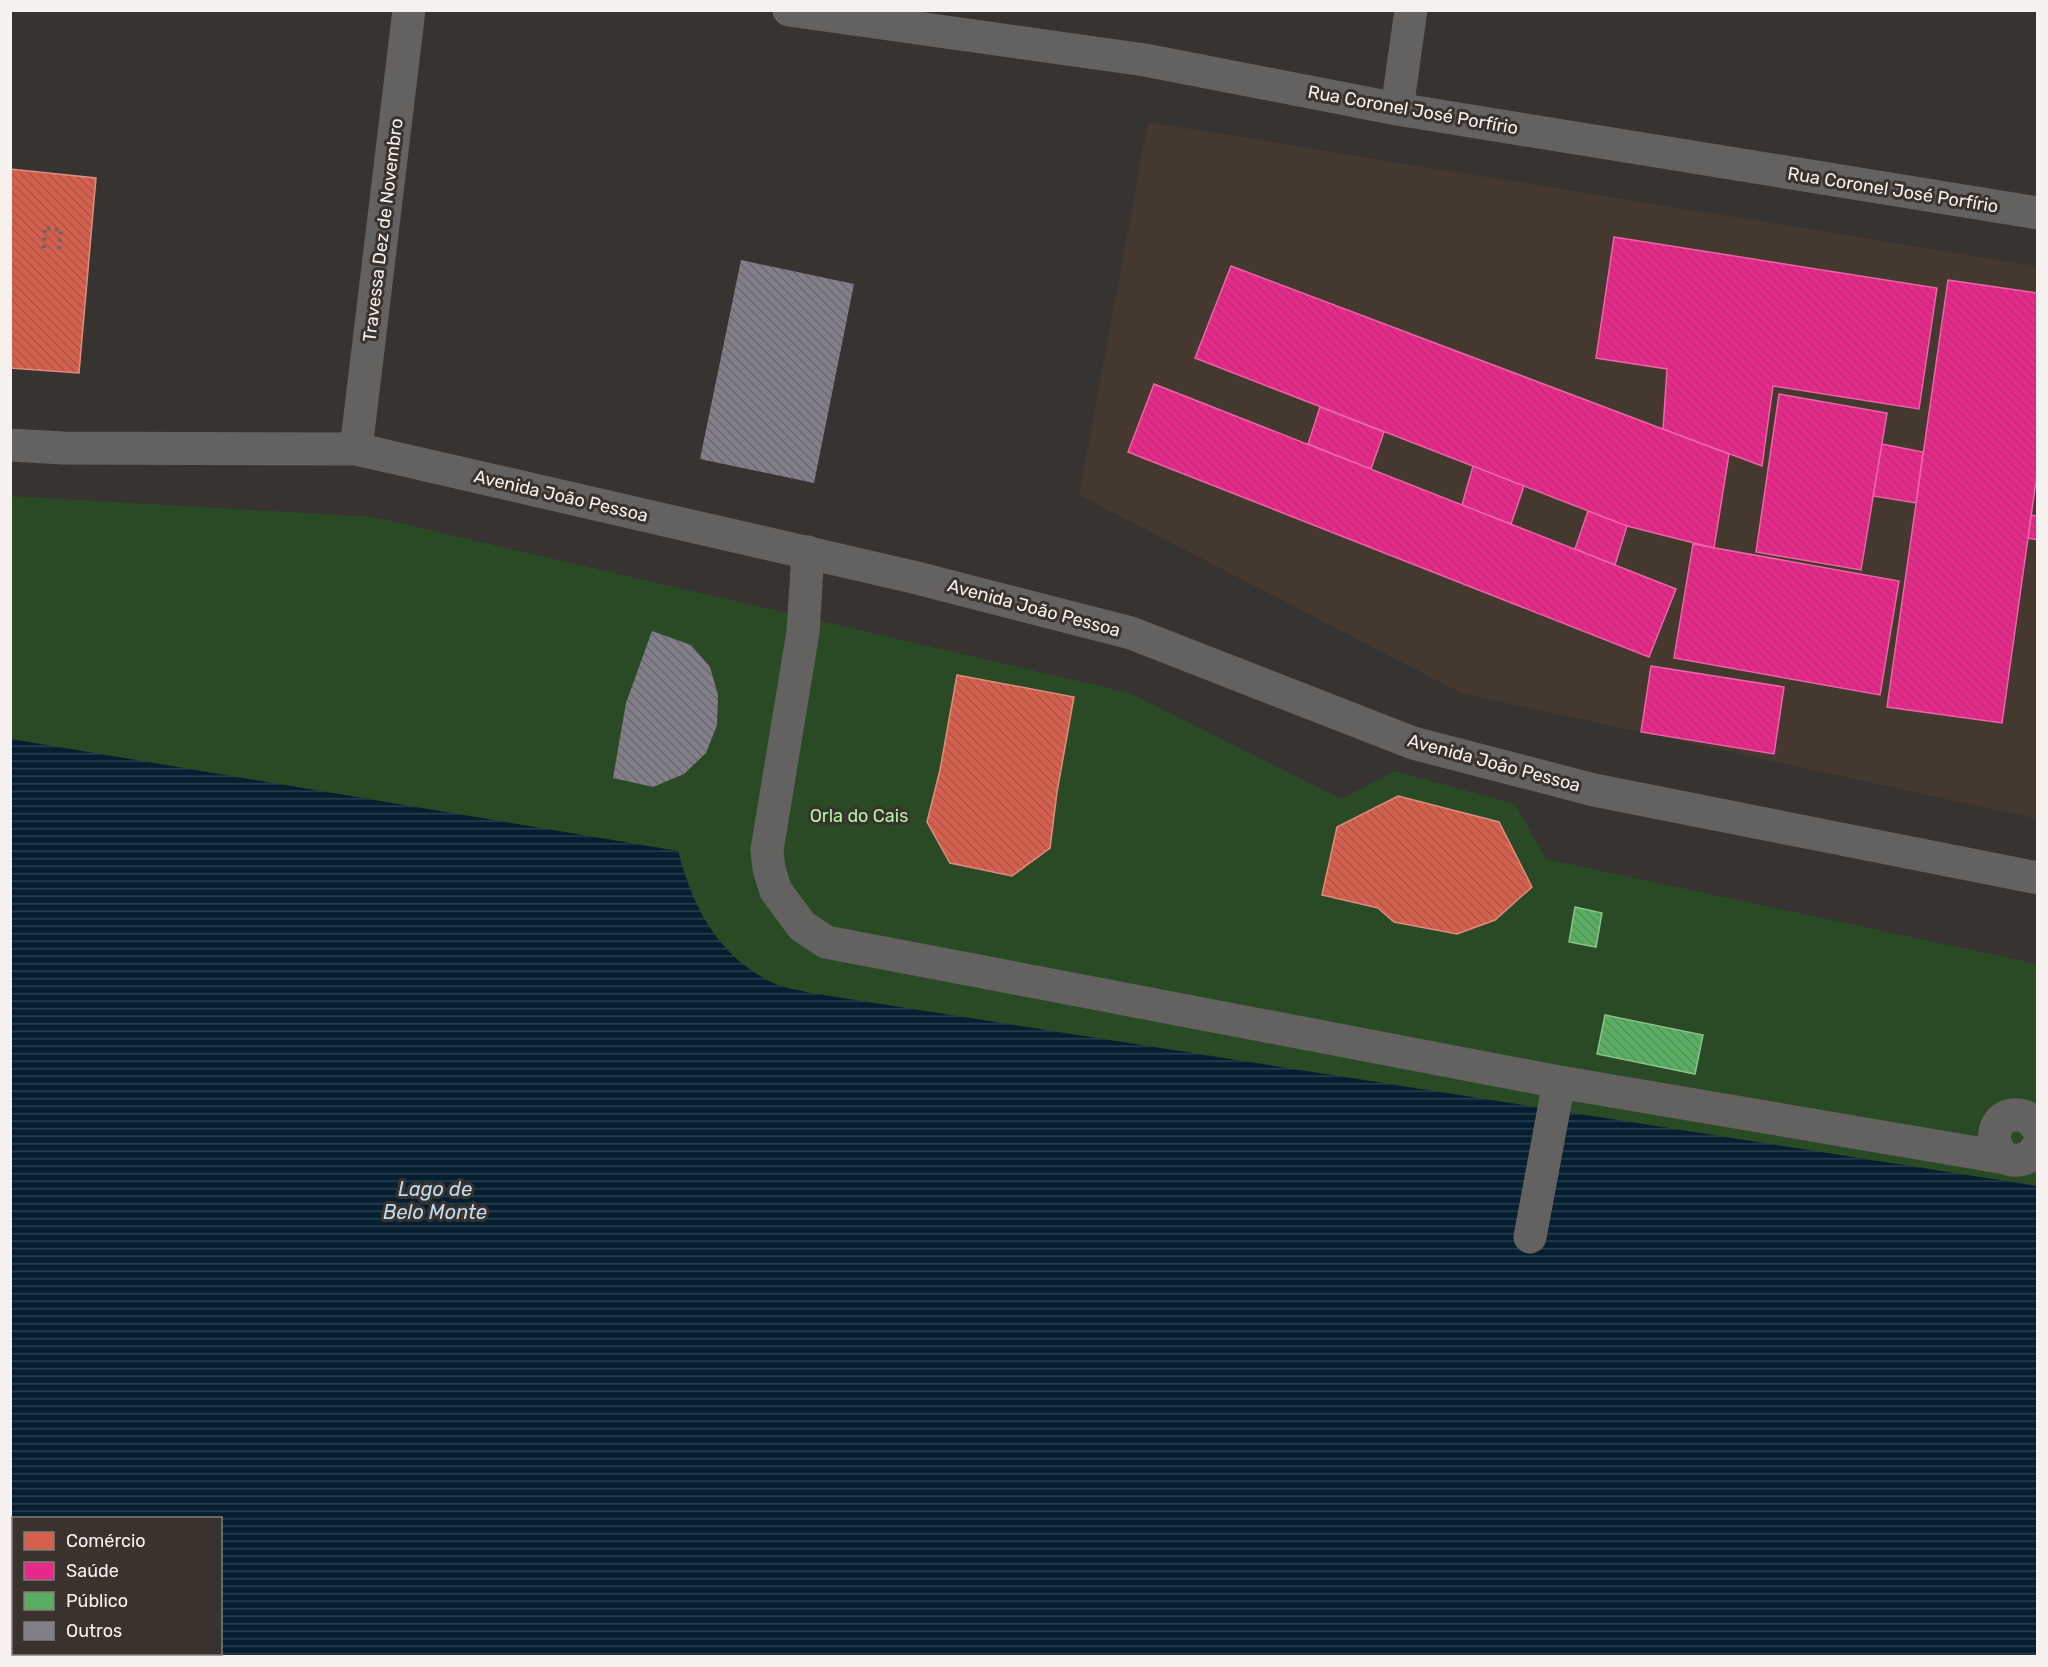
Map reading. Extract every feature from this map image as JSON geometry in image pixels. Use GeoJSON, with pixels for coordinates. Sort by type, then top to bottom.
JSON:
{"type":"FeatureCollection","features":[{"type":"Feature","properties":{"kind":"street","name":"Travessa Dez de Novembro"},"geometry":{"type":"LineString","coordinates":[[356,449],[409,10]]}},
{"type":"Feature","properties":{"kind":"street","name":"Rua Coronel José Porfírio"},"geometry":{"type":"LineString","coordinates":[[789,10],[1145,60],[1397,109],[2037,213]]}},
{"type":"Feature","properties":{"kind":"street"},"geometry":{"type":"LineString","coordinates":[[1397,109],[1411,10]]}},
{"type":"Feature","properties":{"kind":"street","name":"Avenida João Pessoa"},"geometry":{"type":"LineString","coordinates":[[10,445],[75,448],[356,449],[808,552],[1131,633],[1413,743],[1594,790],[2037,878]]}},
{"type":"Feature","properties":{"kind":"street"},"geometry":{"type":"LineString","coordinates":[[808,552],[803,632],[767,850],[769,869],[776,891],[802,926],[826,942],[1559,1082],[2013,1160],[2028,1158],[2037,1146]]}},
{"type":"Feature","properties":{"kind":"street"},"geometry":{"type":"LineString","coordinates":[[1530,1237],[1559,1082]]}},
{"type":"Feature","properties":{"kind":"street"},"geometry":{"type":"LineString","coordinates":[[1936,1145],[1998,1124],[2009,1116],[2017,1114],[2030,1119],[2037,1129]]}},
{"type":"Feature","properties":{"kind":"street"},"geometry":{"type":"LineString","coordinates":[[1998,1124],[1994,1139],[2000,1153],[2006,1158]]}},
{"type":"Feature","properties":{"kind":"path"},"geometry":{"type":"LineString","coordinates":[[44,248],[45,228],[61,230],[59,250]]}},
{"type":"Feature","properties":{"kind":"shaded area"},"geometry":{"type":"Polygon","coordinates":[[[1148,122],[2037,266],[2037,819],[1461,693],[1079,495],[1148,122]]]}},
{"type":"Feature","properties":{"kind":"green space","name":"Orla do Cais"},"geometry":{"type":"Polygon","coordinates":[[[11,496],[374,517],[1130,693],[1341,799],[1395,771],[1515,804],[1546,859],[2037,964],[2037,1186],[796,990],[776,984],[752,971],[722,944],[699,910],[678,851],[11,739],[11,496]]]}},
{"type":"Feature","properties":{"kind":"water","name":"Lago de Belo Monte"},"geometry":{"type":"Polygon","coordinates":[[[11,739],[678,851],[691,891],[700,910],[722,944],[752,971],[776,984],[796,990],[2037,1186],[2037,1656],[11,1656],[11,739]]]}},
{"type":"Feature","properties":{"kind":"building: Comércio"},"geometry":{"type":"Polygon","coordinates":[[[10,169],[96,178],[79,373],[10,368],[10,169]]]}},
{"type":"Feature","properties":{"kind":"building: Comércio"},"geometry":{"type":"Polygon","coordinates":[[[957,675],[1074,697],[1057,792],[1050,848],[1012,876],[950,863],[927,822],[940,770],[957,675]]]}},
{"type":"Feature","properties":{"kind":"building: Comércio"},"geometry":{"type":"Polygon","coordinates":[[[1398,796],[1499,822],[1532,887],[1495,920],[1457,934],[1394,922],[1378,908],[1322,895],[1337,827],[1398,796]]]}},
{"type":"Feature","properties":{"kind":"building: Saúde"},"geometry":{"type":"Polygon","coordinates":[[[1614,237],[1937,288],[1919,409],[1773,386],[1762,466],[1663,429],[1667,369],[1596,358],[1614,237]]]}},
{"type":"Feature","properties":{"kind":"building: Saúde"},"geometry":{"type":"Polygon","coordinates":[[[1231,266],[1729,454],[1714,548],[1627,526],[1195,358],[1231,266]]]}},
{"type":"Feature","properties":{"kind":"building: Saúde"},"geometry":{"type":"Polygon","coordinates":[[[1948,280],[2038,293],[2038,467],[2002,723],[1887,707],[1948,280]]]}},
{"type":"Feature","properties":{"kind":"building: Saúde"},"geometry":{"type":"Polygon","coordinates":[[[1154,384],[1676,589],[1649,657],[1128,452],[1154,384]]]}},
{"type":"Feature","properties":{"kind":"building: Saúde"},"geometry":{"type":"Polygon","coordinates":[[[1779,394],[1887,413],[1861,570],[1756,552],[1779,394]]]}},
{"type":"Feature","properties":{"kind":"building: Saúde"},"geometry":{"type":"Polygon","coordinates":[[[1320,407],[1384,432],[1371,469],[1308,444],[1320,407]]]}},
{"type":"Feature","properties":{"kind":"building: Saúde"},"geometry":{"type":"Polygon","coordinates":[[[1882,444],[1923,452],[1916,503],[1873,496],[1882,444]]]}},
{"type":"Feature","properties":{"kind":"building: Saúde"},"geometry":{"type":"Polygon","coordinates":[[[1473,466],[1524,486],[1511,524],[1462,505],[1473,466]]]}},
{"type":"Feature","properties":{"kind":"building: Saúde"},"geometry":{"type":"Polygon","coordinates":[[[1588,511],[1627,526],[1615,565],[1575,549],[1588,511]]]}},
{"type":"Feature","properties":{"kind":"building: Saúde"},"geometry":{"type":"Polygon","coordinates":[[[2031,515],[2038,516],[2038,540],[2028,538],[2031,515]]]}},
{"type":"Feature","properties":{"kind":"building: Saúde"},"geometry":{"type":"Polygon","coordinates":[[[1693,544],[1899,581],[1880,695],[1674,658],[1693,544]]]}},
{"type":"Feature","properties":{"kind":"building: Saúde"},"geometry":{"type":"Polygon","coordinates":[[[1651,666],[1784,687],[1774,754],[1641,732],[1651,666]]]}},
{"type":"Feature","properties":{"kind":"building: Público"},"geometry":{"type":"Polygon","coordinates":[[[1575,907],[1602,913],[1596,947],[1569,942],[1575,907]]]}},
{"type":"Feature","properties":{"kind":"building: Público"},"geometry":{"type":"Polygon","coordinates":[[[1605,1015],[1703,1035],[1695,1074],[1597,1054],[1605,1015]]]}},
{"type":"Feature","properties":{"kind":"building: Outros"},"geometry":{"type":"Polygon","coordinates":[[[741,260],[854,284],[814,483],[700,459],[741,260]]]}},
{"type":"Feature","properties":{"kind":"building: Outros"},"geometry":{"type":"Polygon","coordinates":[[[652,631],[691,645],[710,667],[718,695],[717,725],[706,753],[684,774],[653,787],[613,778],[626,703],[652,631]]]}}]}
